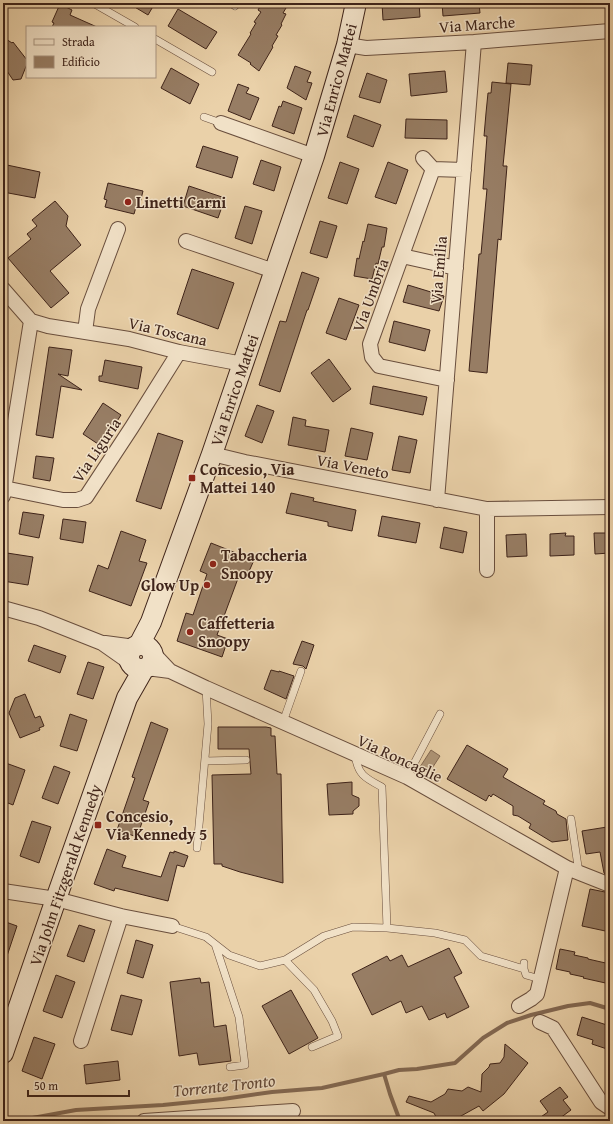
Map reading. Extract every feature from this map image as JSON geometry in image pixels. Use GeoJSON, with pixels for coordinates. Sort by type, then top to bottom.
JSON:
{"type":"FeatureCollection","features":[{"type":"Feature","properties":{"kind":"street","name":"Via Enrico Mattei"},"geometry":{"type":"LineString","coordinates":[[141,657],[151,622],[212,454],[314,156],[347,45],[356,3]]}},
{"type":"Feature","properties":{"kind":"street","name":"Via Marche"},"geometry":{"type":"LineString","coordinates":[[347,45],[366,48],[474,42],[610,31]]}},
{"type":"Feature","properties":{"kind":"street","name":"Via Emilia"},"geometry":{"type":"LineString","coordinates":[[437,500],[474,42]]}},
{"type":"Feature","properties":{"kind":"street","name":"Via Enrico Mattei"},"geometry":{"type":"LineString","coordinates":[[221,123],[314,156]]}},
{"type":"Feature","properties":{"kind":"street"},"geometry":{"type":"LineString","coordinates":[[423,158],[433,169],[464,170]]}},
{"type":"Feature","properties":{"kind":"street","name":"Via Umbria"},"geometry":{"type":"LineString","coordinates":[[433,169],[370,344],[372,357],[379,366],[447,380]]}},
{"type":"Feature","properties":{"kind":"street"},"geometry":{"type":"LineString","coordinates":[[85,332],[88,309],[118,229]]}},
{"type":"Feature","properties":{"kind":"street"},"geometry":{"type":"LineString","coordinates":[[186,241],[274,271]]}},
{"type":"Feature","properties":{"kind":"street"},"geometry":{"type":"LineString","coordinates":[[402,256],[456,268]]}},
{"type":"Feature","properties":{"kind":"street"},"geometry":{"type":"LineString","coordinates":[[3,289],[31,321],[4,492]]}},
{"type":"Feature","properties":{"kind":"street","name":"Via Toscana"},"geometry":{"type":"LineString","coordinates":[[31,321],[48,326],[129,339],[179,352],[243,364]]}},
{"type":"Feature","properties":{"kind":"street","name":"Via Liguria"},"geometry":{"type":"LineString","coordinates":[[4,492],[63,500],[77,500],[86,497],[179,352]]}},
{"type":"Feature","properties":{"kind":"street","name":"Via Veneto"},"geometry":{"type":"LineString","coordinates":[[212,454],[245,462],[487,510],[610,507]]}},
{"type":"Feature","properties":{"kind":"street"},"geometry":{"type":"LineString","coordinates":[[487,510],[487,570]]}},
{"type":"Feature","properties":{"kind":"street"},"geometry":{"type":"LineString","coordinates":[[3,608],[38,618],[141,657]]}},
{"type":"Feature","properties":{"kind":"street","name":"Via Roncaglie"},"geometry":{"type":"LineString","coordinates":[[141,657],[206,688],[407,777],[573,871],[610,885]]}},
{"type":"Feature","properties":{"kind":"street","name":"Via John Fitzgerald Kennedy"},"geometry":{"type":"LineString","coordinates":[[3,1053],[141,657]]}},
{"type":"Feature","properties":{"kind":"street"},"geometry":{"type":"LineString","coordinates":[[528,1003],[537,994],[540,979],[573,871]]}},
{"type":"Feature","properties":{"kind":"street"},"geometry":{"type":"LineString","coordinates":[[3,891],[56,899],[121,916],[172,926]]}},
{"type":"Feature","properties":{"kind":"street"},"geometry":{"type":"LineString","coordinates":[[80,1041],[121,916]]}},
{"type":"Feature","properties":{"kind":"street"},"geometry":{"type":"LineString","coordinates":[[540,1022],[553,1028],[601,1102],[610,1108]]}},
{"type":"Feature","properties":{"kind":"street"},"geometry":{"type":"LineString","coordinates":[[144,1121],[293,1111]]}},
{"type":"Feature","properties":{"kind":"lane"},"geometry":{"type":"LineString","coordinates":[[93,3],[132,26]]}},
{"type":"Feature","properties":{"kind":"lane"},"geometry":{"type":"LineString","coordinates":[[156,40],[212,72]]}},
{"type":"Feature","properties":{"kind":"lane"},"geometry":{"type":"LineString","coordinates":[[204,117],[221,123]]}},
{"type":"Feature","properties":{"kind":"lane"},"geometry":{"type":"LineString","coordinates":[[283,722],[301,671]]}},
{"type":"Feature","properties":{"kind":"lane"},"geometry":{"type":"LineString","coordinates":[[197,848],[208,724],[206,688]]}},
{"type":"Feature","properties":{"kind":"lane"},"geometry":{"type":"LineString","coordinates":[[407,777],[440,714]]}},
{"type":"Feature","properties":{"kind":"lane"},"geometry":{"type":"LineString","coordinates":[[355,755],[360,773],[382,787],[387,928]]}},
{"type":"Feature","properties":{"kind":"lane"},"geometry":{"type":"LineString","coordinates":[[205,761],[246,760]]}},
{"type":"Feature","properties":{"kind":"lane"},"geometry":{"type":"LineString","coordinates":[[571,819],[573,871]]}},
{"type":"Feature","properties":{"kind":"lane"},"geometry":{"type":"LineString","coordinates":[[172,926],[206,937],[229,955],[260,966],[285,960],[324,936],[353,927],[387,928],[435,933],[465,940],[481,956],[524,966],[526,975],[540,979]]}},
{"type":"Feature","properties":{"kind":"lane"},"geometry":{"type":"LineString","coordinates":[[215,944],[239,1017],[240,1025],[244,1065],[230,1067]]}},
{"type":"Feature","properties":{"kind":"lane"},"geometry":{"type":"LineString","coordinates":[[285,960],[314,990],[332,1021],[338,1036],[312,1047]]}},
{"type":"Feature","properties":{"kind":"shaded area"},"geometry":{"type":"Polygon","coordinates":[[[431,750],[440,756],[429,773],[420,767],[431,750]]]}},
{"type":"Feature","properties":{"kind":"building"},"geometry":{"type":"Polygon","coordinates":[[[128,3],[155,3],[148,15],[128,3]]]}},
{"type":"Feature","properties":{"kind":"building"},"geometry":{"type":"Polygon","coordinates":[[[262,3],[289,3],[283,13],[286,14],[276,35],[278,36],[259,71],[250,64],[251,63],[238,55],[251,34],[250,33],[256,23],[254,22],[261,12],[258,10],[262,3]]]}},
{"type":"Feature","properties":{"kind":"building"},"geometry":{"type":"Polygon","coordinates":[[[382,3],[419,3],[420,17],[383,20],[382,3]]]}},
{"type":"Feature","properties":{"kind":"building"},"geometry":{"type":"Polygon","coordinates":[[[442,3],[479,3],[480,13],[443,16],[442,3]]]}},
{"type":"Feature","properties":{"kind":"building"},"geometry":{"type":"Polygon","coordinates":[[[60,4],[72,10],[70,15],[95,26],[52,26],[54,23],[52,22],[60,4]]]}},
{"type":"Feature","properties":{"kind":"building"},"geometry":{"type":"Polygon","coordinates":[[[178,9],[217,32],[206,49],[168,26],[178,9]]]}},
{"type":"Feature","properties":{"kind":"building"},"geometry":{"type":"Polygon","coordinates":[[[3,37],[12,43],[13,42],[26,59],[26,66],[21,79],[13,80],[3,65],[3,37]]]}},
{"type":"Feature","properties":{"kind":"building"},"geometry":{"type":"Polygon","coordinates":[[[508,63],[532,65],[530,85],[506,83],[508,63]]]}},
{"type":"Feature","properties":{"kind":"building"},"geometry":{"type":"Polygon","coordinates":[[[295,66],[311,72],[307,82],[312,83],[306,100],[287,88],[295,66]]]}},
{"type":"Feature","properties":{"kind":"building"},"geometry":{"type":"Polygon","coordinates":[[[171,68],[199,84],[190,104],[161,88],[171,68]]]}},
{"type":"Feature","properties":{"kind":"building"},"geometry":{"type":"Polygon","coordinates":[[[445,71],[447,92],[411,96],[409,74],[445,71]]]}},
{"type":"Feature","properties":{"kind":"building"},"geometry":{"type":"Polygon","coordinates":[[[367,73],[387,80],[380,103],[359,97],[367,73]]]}},
{"type":"Feature","properties":{"kind":"building"},"geometry":{"type":"Polygon","coordinates":[[[492,82],[511,84],[503,166],[507,166],[501,240],[498,239],[487,373],[469,371],[479,254],[481,254],[487,189],[483,189],[487,136],[484,136],[488,93],[491,93],[492,82]]]}},
{"type":"Feature","properties":{"kind":"building"},"geometry":{"type":"Polygon","coordinates":[[[238,84],[249,88],[246,93],[259,98],[250,120],[228,111],[238,84]]]}},
{"type":"Feature","properties":{"kind":"building"},"geometry":{"type":"Polygon","coordinates":[[[283,101],[302,108],[294,134],[272,126],[279,106],[281,107],[283,101]]]}},
{"type":"Feature","properties":{"kind":"building"},"geometry":{"type":"Polygon","coordinates":[[[354,115],[381,125],[373,147],[347,137],[354,115]]]}},
{"type":"Feature","properties":{"kind":"building"},"geometry":{"type":"Polygon","coordinates":[[[406,119],[447,120],[447,139],[405,138],[406,119]]]}},
{"type":"Feature","properties":{"kind":"building"},"geometry":{"type":"Polygon","coordinates":[[[203,146],[238,157],[232,178],[196,167],[203,146]]]}},
{"type":"Feature","properties":{"kind":"building"},"geometry":{"type":"Polygon","coordinates":[[[261,160],[281,167],[274,191],[253,184],[261,160]]]}},
{"type":"Feature","properties":{"kind":"building"},"geometry":{"type":"Polygon","coordinates":[[[340,162],[359,169],[347,204],[328,198],[340,162]]]}},
{"type":"Feature","properties":{"kind":"building"},"geometry":{"type":"Polygon","coordinates":[[[388,162],[408,170],[396,204],[375,197],[388,162]]]}},
{"type":"Feature","properties":{"kind":"building"},"geometry":{"type":"Polygon","coordinates":[[[7,165],[40,172],[35,198],[3,192],[7,165]]]}},
{"type":"Feature","properties":{"kind":"building"},"geometry":{"type":"Polygon","coordinates":[[[108,183],[143,191],[139,207],[136,207],[134,214],[105,207],[107,200],[104,199],[108,183]]]}},
{"type":"Feature","properties":{"kind":"building"},"geometry":{"type":"Polygon","coordinates":[[[189,186],[225,198],[218,218],[183,206],[189,186]]]}},
{"type":"Feature","properties":{"kind":"building"},"geometry":{"type":"Polygon","coordinates":[[[55,201],[68,216],[66,226],[81,245],[50,271],[69,293],[51,308],[8,258],[31,239],[27,234],[37,226],[32,220],[55,201]]]}},
{"type":"Feature","properties":{"kind":"building"},"geometry":{"type":"Polygon","coordinates":[[[245,206],[262,211],[252,244],[235,238],[245,206]]]}},
{"type":"Feature","properties":{"kind":"building"},"geometry":{"type":"Polygon","coordinates":[[[320,221],[337,226],[327,258],[310,253],[320,221]]]}},
{"type":"Feature","properties":{"kind":"building"},"geometry":{"type":"Polygon","coordinates":[[[368,224],[387,228],[384,247],[382,247],[378,264],[376,263],[372,279],[354,276],[357,258],[359,259],[368,224]]]}},
{"type":"Feature","properties":{"kind":"building"},"geometry":{"type":"Polygon","coordinates":[[[192,269],[234,283],[218,329],[177,314],[192,269]]]}},
{"type":"Feature","properties":{"kind":"building"},"geometry":{"type":"Polygon","coordinates":[[[302,272],[319,278],[280,392],[259,385],[280,321],[286,322],[302,272]]]}},
{"type":"Feature","properties":{"kind":"building"},"geometry":{"type":"Polygon","coordinates":[[[408,285],[444,296],[439,311],[403,302],[408,285]]]}},
{"type":"Feature","properties":{"kind":"building"},"geometry":{"type":"Polygon","coordinates":[[[339,298],[359,305],[346,340],[326,333],[339,298]]]}},
{"type":"Feature","properties":{"kind":"building"},"geometry":{"type":"Polygon","coordinates":[[[394,321],[430,330],[425,351],[389,342],[394,321]]]}},
{"type":"Feature","properties":{"kind":"building"},"geometry":{"type":"Polygon","coordinates":[[[49,347],[72,350],[68,376],[58,374],[82,390],[61,386],[53,438],[36,435],[49,347]]]}},
{"type":"Feature","properties":{"kind":"building"},"geometry":{"type":"Polygon","coordinates":[[[329,359],[351,389],[333,402],[311,373],[329,359]]]}},
{"type":"Feature","properties":{"kind":"building"},"geometry":{"type":"Polygon","coordinates":[[[105,360],[142,367],[138,389],[99,381],[99,376],[102,376],[105,360]]]}},
{"type":"Feature","properties":{"kind":"building"},"geometry":{"type":"Polygon","coordinates":[[[373,386],[427,397],[423,415],[370,404],[373,386]]]}},
{"type":"Feature","properties":{"kind":"building"},"geometry":{"type":"Polygon","coordinates":[[[103,403],[121,415],[101,446],[83,434],[103,403]]]}},
{"type":"Feature","properties":{"kind":"building"},"geometry":{"type":"Polygon","coordinates":[[[257,405],[274,411],[262,443],[245,436],[257,405]]]}},
{"type":"Feature","properties":{"kind":"building"},"geometry":{"type":"Polygon","coordinates":[[[293,417],[306,420],[305,426],[329,430],[325,452],[288,445],[293,417]]]}},
{"type":"Feature","properties":{"kind":"building"},"geometry":{"type":"Polygon","coordinates":[[[351,428],[373,433],[367,460],[345,456],[351,428]]]}},
{"type":"Feature","properties":{"kind":"building"},"geometry":{"type":"Polygon","coordinates":[[[158,433],[183,441],[161,509],[136,501],[158,433]]]}},
{"type":"Feature","properties":{"kind":"building"},"geometry":{"type":"Polygon","coordinates":[[[399,436],[417,440],[410,473],[392,470],[399,436]]]}},
{"type":"Feature","properties":{"kind":"building"},"geometry":{"type":"Polygon","coordinates":[[[36,456],[54,458],[50,481],[33,478],[36,456]]]}},
{"type":"Feature","properties":{"kind":"building"},"geometry":{"type":"Polygon","coordinates":[[[291,493],[314,498],[313,501],[356,510],[352,531],[328,526],[328,522],[286,513],[291,493]]]}},
{"type":"Feature","properties":{"kind":"building"},"geometry":{"type":"Polygon","coordinates":[[[23,512],[44,515],[39,538],[19,534],[23,512]]]}},
{"type":"Feature","properties":{"kind":"building"},"geometry":{"type":"Polygon","coordinates":[[[382,516],[420,523],[416,543],[378,536],[382,516]]]}},
{"type":"Feature","properties":{"kind":"building"},"geometry":{"type":"Polygon","coordinates":[[[63,519],[86,522],[83,543],[60,539],[63,519]]]}},
{"type":"Feature","properties":{"kind":"building"},"geometry":{"type":"Polygon","coordinates":[[[444,527],[467,532],[463,553],[440,548],[444,527]]]}},
{"type":"Feature","properties":{"kind":"building"},"geometry":{"type":"Polygon","coordinates":[[[121,531],[146,540],[139,561],[147,563],[131,606],[89,591],[98,565],[108,569],[121,531]]]}},
{"type":"Feature","properties":{"kind":"building"},"geometry":{"type":"Polygon","coordinates":[[[566,533],[565,536],[574,536],[574,555],[550,556],[550,534],[566,533]]]}},
{"type":"Feature","properties":{"kind":"building"},"geometry":{"type":"Polygon","coordinates":[[[594,533],[608,533],[608,535],[610,535],[610,553],[595,554],[594,533]]]}},
{"type":"Feature","properties":{"kind":"building"},"geometry":{"type":"Polygon","coordinates":[[[526,534],[527,556],[507,557],[506,535],[526,534]]]}},
{"type":"Feature","properties":{"kind":"building"},"geometry":{"type":"Polygon","coordinates":[[[211,543],[254,560],[247,576],[240,573],[217,635],[228,639],[222,657],[177,641],[186,613],[193,615],[207,574],[200,571],[211,543]]]}},
{"type":"Feature","properties":{"kind":"building"},"geometry":{"type":"Polygon","coordinates":[[[7,553],[33,557],[28,585],[3,581],[7,553]]]}},
{"type":"Feature","properties":{"kind":"building"},"geometry":{"type":"Polygon","coordinates":[[[302,641],[314,645],[306,669],[303,666],[293,664],[302,641]]]}},
{"type":"Feature","properties":{"kind":"building"},"geometry":{"type":"Polygon","coordinates":[[[34,645],[66,656],[60,673],[28,661],[34,645]]]}},
{"type":"Feature","properties":{"kind":"building"},"geometry":{"type":"Polygon","coordinates":[[[88,662],[104,667],[93,699],[77,694],[88,662]]]}},
{"type":"Feature","properties":{"kind":"building"},"geometry":{"type":"Polygon","coordinates":[[[271,670],[294,676],[286,699],[264,689],[271,670]]]}},
{"type":"Feature","properties":{"kind":"building"},"geometry":{"type":"Polygon","coordinates":[[[25,694],[35,718],[40,716],[44,726],[39,728],[40,730],[20,738],[9,713],[15,698],[25,694]]]}},
{"type":"Feature","properties":{"kind":"building"},"geometry":{"type":"Polygon","coordinates":[[[70,714],[87,720],[77,751],[60,746],[70,714]]]}},
{"type":"Feature","properties":{"kind":"building"},"geometry":{"type":"Polygon","coordinates":[[[151,722],[168,729],[143,800],[149,802],[137,837],[117,830],[135,778],[132,777],[151,722]]]}},
{"type":"Feature","properties":{"kind":"building"},"geometry":{"type":"Polygon","coordinates":[[[218,727],[266,727],[271,728],[271,736],[275,736],[277,774],[281,774],[283,883],[240,872],[222,866],[222,864],[214,864],[212,775],[251,774],[249,749],[218,749],[218,727]]]}},
{"type":"Feature","properties":{"kind":"building"},"geometry":{"type":"Polygon","coordinates":[[[467,745],[508,769],[503,777],[545,801],[543,804],[556,811],[557,814],[566,819],[568,840],[552,842],[529,828],[531,824],[518,816],[513,815],[513,806],[493,794],[491,797],[489,795],[486,801],[447,779],[467,745]]]}},
{"type":"Feature","properties":{"kind":"building"},"geometry":{"type":"Polygon","coordinates":[[[3,762],[25,770],[13,805],[3,801],[3,762]]]}},
{"type":"Feature","properties":{"kind":"building"},"geometry":{"type":"Polygon","coordinates":[[[54,766],[70,772],[58,804],[42,798],[54,766]]]}},
{"type":"Feature","properties":{"kind":"building"},"geometry":{"type":"Polygon","coordinates":[[[352,782],[352,795],[359,798],[359,806],[353,811],[353,814],[329,815],[327,784],[352,782]]]}},
{"type":"Feature","properties":{"kind":"building"},"geometry":{"type":"Polygon","coordinates":[[[32,821],[51,827],[39,863],[20,856],[32,821]]]}},
{"type":"Feature","properties":{"kind":"building"},"geometry":{"type":"Polygon","coordinates":[[[607,827],[607,829],[610,829],[610,874],[607,875],[604,873],[600,852],[586,854],[582,831],[607,827]]]}},
{"type":"Feature","properties":{"kind":"building"},"geometry":{"type":"Polygon","coordinates":[[[107,849],[126,856],[122,867],[161,877],[170,852],[174,853],[174,851],[188,856],[184,867],[177,865],[168,901],[115,888],[114,891],[94,884],[107,849]]]}},
{"type":"Feature","properties":{"kind":"building"},"geometry":{"type":"Polygon","coordinates":[[[590,889],[610,893],[610,932],[582,926],[590,889]]]}},
{"type":"Feature","properties":{"kind":"building"},"geometry":{"type":"Polygon","coordinates":[[[3,921],[17,926],[5,962],[3,962],[3,921]]]}},
{"type":"Feature","properties":{"kind":"building"},"geometry":{"type":"Polygon","coordinates":[[[79,925],[95,930],[84,962],[67,956],[79,925]]]}},
{"type":"Feature","properties":{"kind":"building"},"geometry":{"type":"Polygon","coordinates":[[[136,940],[153,945],[143,978],[127,973],[136,940]]]}},
{"type":"Feature","properties":{"kind":"building"},"geometry":{"type":"Polygon","coordinates":[[[449,948],[462,973],[454,977],[469,1007],[447,1018],[445,1013],[429,1020],[422,1006],[406,1013],[401,1001],[372,1015],[352,974],[387,956],[390,961],[402,955],[408,967],[449,948]]]}},
{"type":"Feature","properties":{"kind":"building"},"geometry":{"type":"Polygon","coordinates":[[[560,949],[575,952],[574,955],[610,964],[610,984],[583,978],[584,977],[570,974],[570,972],[556,969],[560,949]]]}},
{"type":"Feature","properties":{"kind":"building"},"geometry":{"type":"Polygon","coordinates":[[[56,975],[75,982],[62,1018],[43,1011],[56,975]]]}},
{"type":"Feature","properties":{"kind":"building"},"geometry":{"type":"Polygon","coordinates":[[[200,978],[201,983],[209,982],[214,1027],[226,1025],[231,1061],[199,1065],[197,1053],[179,1056],[170,982],[200,978]]]}},
{"type":"Feature","properties":{"kind":"building"},"geometry":{"type":"Polygon","coordinates":[[[291,990],[318,1038],[289,1054],[262,1006],[291,990]]]}},
{"type":"Feature","properties":{"kind":"building"},"geometry":{"type":"Polygon","coordinates":[[[121,995],[142,1000],[132,1035],[111,1030],[121,995]]]}},
{"type":"Feature","properties":{"kind":"building"},"geometry":{"type":"Polygon","coordinates":[[[582,1017],[610,1026],[610,1050],[592,1044],[593,1040],[577,1035],[582,1017]]]}},
{"type":"Feature","properties":{"kind":"building"},"geometry":{"type":"Polygon","coordinates":[[[34,1037],[55,1044],[42,1079],[22,1071],[34,1037]]]}},
{"type":"Feature","properties":{"kind":"building"},"geometry":{"type":"Polygon","coordinates":[[[505,1044],[528,1063],[504,1094],[483,1111],[479,1106],[452,1121],[438,1121],[434,1113],[406,1102],[409,1096],[431,1102],[445,1094],[448,1089],[462,1091],[468,1087],[481,1092],[482,1074],[490,1064],[500,1063],[504,1057],[505,1044]]]}},
{"type":"Feature","properties":{"kind":"building"},"geometry":{"type":"Polygon","coordinates":[[[118,1061],[120,1080],[86,1084],[84,1065],[118,1061]]]}},
{"type":"Feature","properties":{"kind":"building"},"geometry":{"type":"Polygon","coordinates":[[[560,1087],[568,1097],[563,1100],[571,1110],[556,1121],[535,1121],[548,1112],[540,1101],[560,1087]]]}},
{"type":"Feature","properties":{"kind":"waterway"},"geometry":{"type":"LineString","coordinates":[[384,1074],[399,1070],[417,1069],[455,1063],[483,1038],[507,1023],[531,1015],[568,1006],[590,1003],[610,1009]]}},
{"type":"Feature","properties":{"kind":"waterway","name":"Torrente Tronto"},"geometry":{"type":"LineString","coordinates":[[16,1121],[76,1110],[163,1105],[272,1092],[322,1088],[384,1074],[400,1121]]}},
{"type":"Feature","properties":{"kind":"place","name":"Linetti Carni"},"geometry":{"type":"Point","coordinates":[128,202]}},
{"type":"Feature","properties":{"kind":"place","name":"Concesio, Via Mattei 140"},"geometry":{"type":"Point","coordinates":[192,478]}},
{"type":"Feature","properties":{"kind":"place","name":"Tabaccheria Snoopy"},"geometry":{"type":"Point","coordinates":[213,564]}},
{"type":"Feature","properties":{"kind":"place","name":"Glow Up"},"geometry":{"type":"Point","coordinates":[207,585]}},
{"type":"Feature","properties":{"kind":"place","name":"Caffetteria Snoopy"},"geometry":{"type":"Point","coordinates":[190,632]}},
{"type":"Feature","properties":{"kind":"place","name":"Concesio, Via Kennedy 5"},"geometry":{"type":"Point","coordinates":[98,825]}}]}
